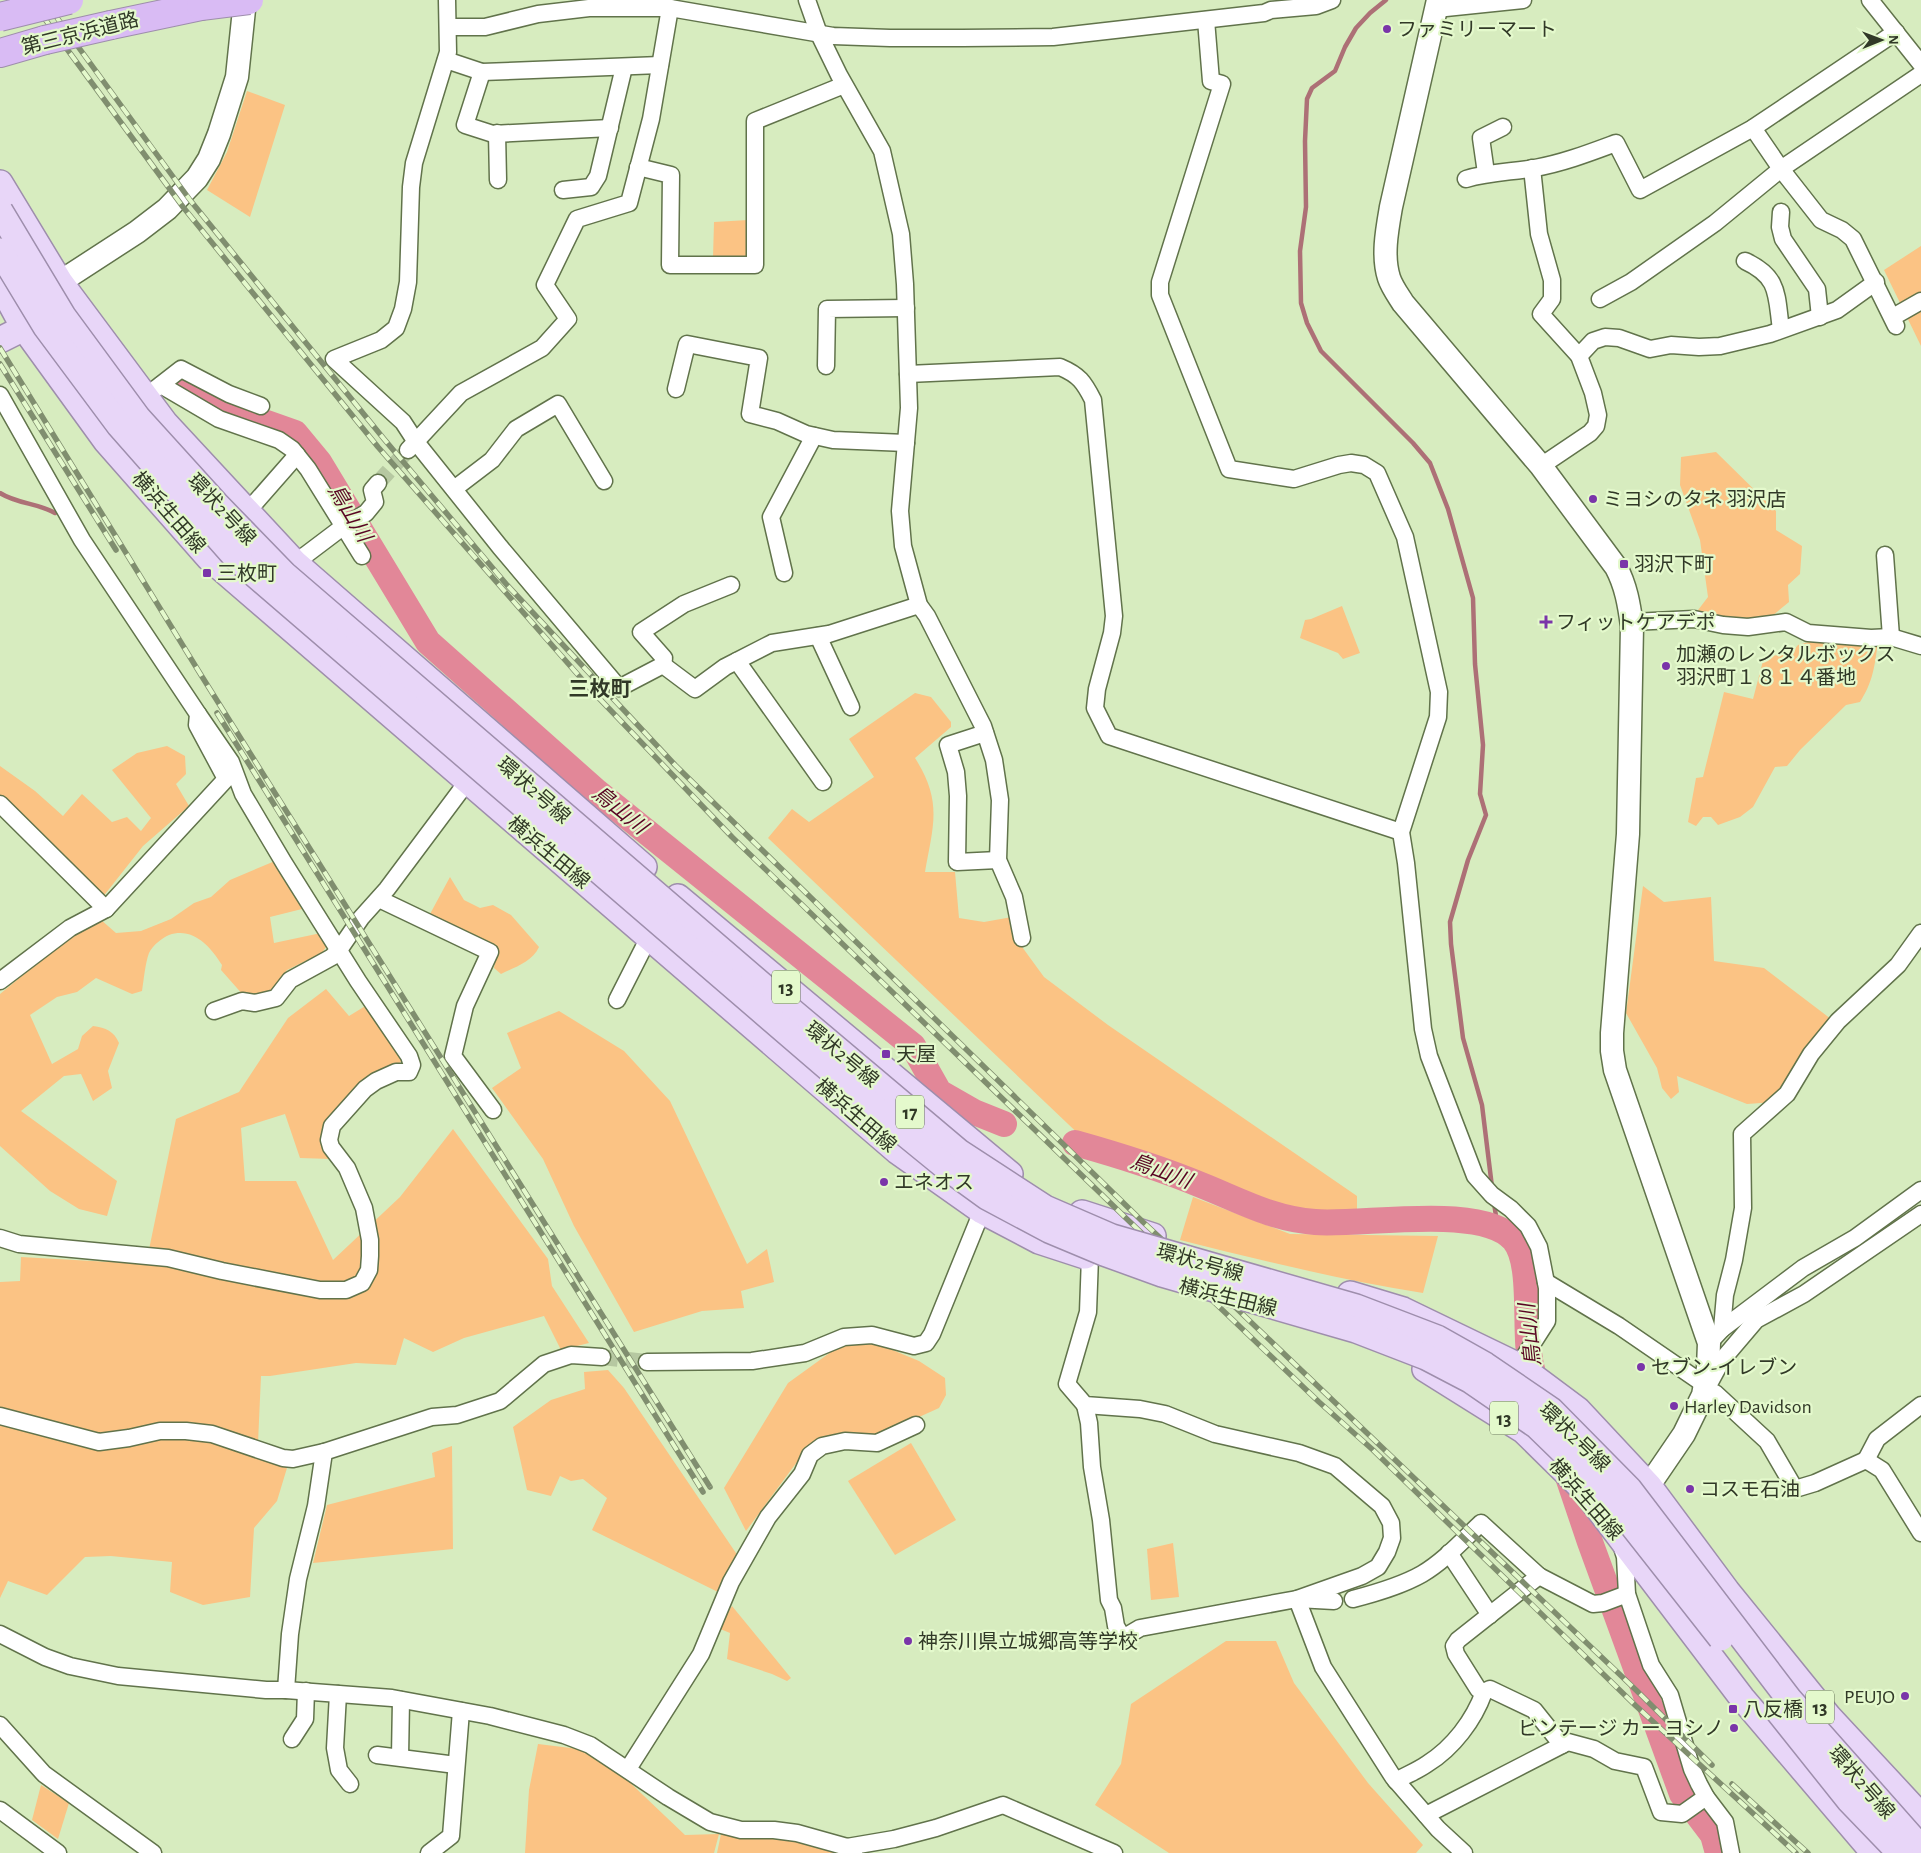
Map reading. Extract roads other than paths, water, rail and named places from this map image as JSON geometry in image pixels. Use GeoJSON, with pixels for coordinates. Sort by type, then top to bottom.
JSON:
{"type":"FeatureCollection","features":[{"type":"Feature","properties":{"kind":"highway","name":"第三京浜道路"},"geometry":{"type":"LineString","coordinates":[[0,18],[69,0]]}},
{"type":"Feature","properties":{"kind":"highway","name":"第三京浜道路"},"geometry":{"type":"LineString","coordinates":[[0,53],[111,25],[201,6],[250,0]]}},
{"type":"Feature","properties":{"kind":"main road","name":"横浜生田線"},"geometry":{"type":"LineString","coordinates":[[0,183],[60,282],[154,391],[165,423],[295,563],[675,894],[1005,1171],[1071,1210],[1404,1310],[1519,1366],[1578,1410],[1649,1486],[1727,1591],[1828,1717],[1921,1816]]}},
{"type":"Feature","properties":{"kind":"main road","name":"環状2号線"},"geometry":{"type":"LineString","coordinates":[[0,211],[63,316],[138,418],[216,504],[284,574],[793,1012],[959,1152],[1045,1208],[1112,1237],[1356,1307],[1437,1338],[1485,1365],[1551,1410],[1629,1489],[1789,1699],[1921,1848]]}},
{"type":"Feature","properties":{"kind":"main road","name":"環状2号線"},"geometry":{"type":"LineString","coordinates":[[0,250],[46,328],[119,425],[238,560],[898,1128],[947,1168],[988,1197],[1049,1230],[1104,1253],[1162,1274],[1356,1330],[1426,1357],[1470,1380],[1537,1426],[1610,1496],[1849,1800],[1900,1853]]}},
{"type":"Feature","properties":{"kind":"main road"},"geometry":{"type":"LineString","coordinates":[[4,299],[60,282]]}},
{"type":"Feature","properties":{"kind":"main road","name":"横浜生田線"},"geometry":{"type":"LineString","coordinates":[[4,299],[106,441],[209,558],[897,1151],[982,1211],[1039,1241],[1149,1277],[1306,1317],[1365,1336],[1439,1376],[1524,1431],[1584,1490],[1742,1698],[1874,1853]]}},
{"type":"Feature","properties":{"kind":"main road"},"geometry":{"type":"LineString","coordinates":[[0,340],[24,328]]}},
{"type":"Feature","properties":{"kind":"street"},"geometry":{"type":"LineString","coordinates":[[24,328],[60,282],[137,232],[167,209],[197,178],[216,142],[237,77],[245,0]]}},
{"type":"Feature","properties":{"kind":"street"},"geometry":{"type":"LineString","coordinates":[[446,0],[448,52],[414,163],[411,187],[408,282],[403,310],[396,328],[381,340],[334,359],[403,422],[412,446],[454,490],[619,688],[663,665]]}},
{"type":"Feature","properties":{"kind":"street"},"geometry":{"type":"LineString","coordinates":[[807,0],[819,34],[844,85],[882,150],[901,234],[906,308],[909,408],[900,512],[903,546],[919,605],[927,616],[986,733],[994,760],[1000,800],[998,860],[1014,897],[1022,938]]}},
{"type":"Feature","properties":{"kind":"street"},"geometry":{"type":"LineString","coordinates":[[448,27],[485,27],[538,14],[589,8],[670,8],[833,36],[890,38],[1053,37],[1264,13],[1271,10],[1316,6],[1332,0]]}},
{"type":"Feature","properties":{"kind":"street"},"geometry":{"type":"LineString","coordinates":[[1523,0],[1437,5],[1391,208],[1386,258],[1390,279],[1402,303],[1541,466],[1616,566],[1627,592],[1632,622],[1628,816],[1612,1050],[1615,1070],[1715,1336]]}},
{"type":"Feature","properties":{"kind":"street"},"geometry":{"type":"LineString","coordinates":[[1870,0],[1921,64]]}},
{"type":"Feature","properties":{"kind":"street"},"geometry":{"type":"LineString","coordinates":[[412,446],[461,393],[542,348],[568,319],[545,285],[577,219],[629,202],[651,119],[670,8]]}},
{"type":"Feature","properties":{"kind":"street"},"geometry":{"type":"LineString","coordinates":[[1206,20],[1211,81],[1222,84],[1160,282],[1160,295],[1229,469],[1294,479],[1339,465],[1351,463],[1364,465],[1377,473],[1405,537],[1439,692],[1438,717],[1401,832],[1406,863],[1423,1029],[1429,1056],[1475,1176],[1492,1195],[1511,1209],[1528,1226],[1539,1248],[1546,1282],[1547,1321],[1519,1366],[1489,1408]]}},
{"type":"Feature","properties":{"kind":"street"},"geometry":{"type":"LineString","coordinates":[[1466,179],[1486,173],[1532,168],[1572,159],[1616,143],[1640,190],[1753,128],[1896,32]]}},
{"type":"Feature","properties":{"kind":"street"},"geometry":{"type":"LineString","coordinates":[[446,60],[482,72],[660,66]]}},
{"type":"Feature","properties":{"kind":"street"},"geometry":{"type":"LineString","coordinates":[[563,190],[591,187],[598,176],[624,67]]}},
{"type":"Feature","properties":{"kind":"street"},"geometry":{"type":"LineString","coordinates":[[482,72],[465,125],[492,134],[610,128]]}},
{"type":"Feature","properties":{"kind":"street"},"geometry":{"type":"LineString","coordinates":[[1600,299],[1631,282],[1715,223],[1781,170],[1921,74]]}},
{"type":"Feature","properties":{"kind":"street"},"geometry":{"type":"LineString","coordinates":[[638,167],[671,175],[670,265],[755,265],[755,121],[844,85]]}},
{"type":"Feature","properties":{"kind":"street"},"geometry":{"type":"LineString","coordinates":[[1486,173],[1481,138],[1503,127]]}},
{"type":"Feature","properties":{"kind":"street"},"geometry":{"type":"LineString","coordinates":[[1753,128],[1781,170],[1822,220],[1849,234],[1895,321],[1921,301]]}},
{"type":"Feature","properties":{"kind":"street"},"geometry":{"type":"LineString","coordinates":[[497,133],[498,180]]}},
{"type":"Feature","properties":{"kind":"street"},"geometry":{"type":"LineString","coordinates":[[1532,168],[1539,234],[1552,280],[1552,299],[1541,314],[1579,356],[1594,393],[1598,415],[1596,426],[1590,434],[1541,466]]}},
{"type":"Feature","properties":{"kind":"street"},"geometry":{"type":"LineString","coordinates":[[1782,212],[1780,227],[1783,239],[1817,289],[1820,317]]}},
{"type":"Feature","properties":{"kind":"street"},"geometry":{"type":"LineString","coordinates":[[1745,261],[1766,273],[1772,282],[1781,329]]}},
{"type":"Feature","properties":{"kind":"street"},"geometry":{"type":"LineString","coordinates":[[1579,356],[1593,341],[1606,337],[1619,338],[1650,349],[1671,345],[1720,346],[1770,334],[1837,310],[1876,282]]}},
{"type":"Feature","properties":{"kind":"street"},"geometry":{"type":"LineString","coordinates":[[826,366],[827,309],[906,308]]}},
{"type":"Feature","properties":{"kind":"street"},"geometry":{"type":"LineString","coordinates":[[676,389],[687,344],[760,358],[750,414],[777,421],[814,436],[833,440],[906,443]]}},
{"type":"Feature","properties":{"kind":"street"},"geometry":{"type":"LineString","coordinates":[[908,374],[1060,367],[1074,373],[1085,384],[1093,400],[1114,616],[1112,634],[1097,688],[1095,708],[1110,736],[1401,832]]}},
{"type":"Feature","properties":{"kind":"street"},"geometry":{"type":"LineString","coordinates":[[261,406],[229,394],[181,369],[154,391],[219,419],[279,440],[292,449],[362,556]]}},
{"type":"Feature","properties":{"kind":"street"},"geometry":{"type":"LineString","coordinates":[[0,395],[82,540],[231,762],[242,794],[339,950],[409,1056],[412,1065],[409,1072],[396,1072],[376,1081],[365,1089],[332,1126],[329,1140],[331,1147],[347,1168],[364,1208],[370,1240],[369,1270],[362,1283],[346,1290],[320,1290],[222,1271],[168,1258],[19,1244],[0,1238]]}},
{"type":"Feature","properties":{"kind":"street"},"geometry":{"type":"LineString","coordinates":[[454,490],[492,460],[516,429],[558,404],[604,482]]}},
{"type":"Feature","properties":{"kind":"street"},"geometry":{"type":"LineString","coordinates":[[784,574],[771,517],[814,436]]}},
{"type":"Feature","properties":{"kind":"street"},"geometry":{"type":"LineString","coordinates":[[247,512],[297,455]]}},
{"type":"Feature","properties":{"kind":"street"},"geometry":{"type":"LineString","coordinates":[[295,563],[344,526],[366,513],[375,502],[372,490],[378,483]]}},
{"type":"Feature","properties":{"kind":"street"},"geometry":{"type":"LineString","coordinates":[[1885,555],[1891,637]]}},
{"type":"Feature","properties":{"kind":"street"},"geometry":{"type":"LineString","coordinates":[[663,665],[664,658],[641,632],[684,604],[731,585]]}},
{"type":"Feature","properties":{"kind":"street"},"geometry":{"type":"LineString","coordinates":[[663,665],[695,688],[725,667],[772,643],[818,636],[919,605]]}},
{"type":"Feature","properties":{"kind":"street"},"geometry":{"type":"LineString","coordinates":[[1632,622],[1694,619],[1723,625],[1748,627],[1786,622],[1808,633],[1828,636],[1891,637],[1921,646]]}},
{"type":"Feature","properties":{"kind":"street"},"geometry":{"type":"LineString","coordinates":[[818,636],[851,707]]}},
{"type":"Feature","properties":{"kind":"street"},"geometry":{"type":"LineString","coordinates":[[737,661],[823,782]]}},
{"type":"Feature","properties":{"kind":"street"},"geometry":{"type":"LineString","coordinates":[[0,981],[70,928],[106,909],[226,779],[197,725],[198,714]]}},
{"type":"Feature","properties":{"kind":"street"},"geometry":{"type":"LineString","coordinates":[[986,733],[948,745],[956,772],[958,796],[957,862],[998,860]]}},
{"type":"Feature","properties":{"kind":"street"},"geometry":{"type":"LineString","coordinates":[[214,1011],[242,1001],[255,1003],[276,998],[290,980],[332,957],[467,782]]}},
{"type":"Feature","properties":{"kind":"street"},"geometry":{"type":"LineString","coordinates":[[0,804],[106,909]]}},
{"type":"Feature","properties":{"kind":"street"},"geometry":{"type":"LineString","coordinates":[[378,898],[490,952],[466,1006],[453,1056],[493,1110]]}},
{"type":"Feature","properties":{"kind":"street"},"geometry":{"type":"LineString","coordinates":[[1704,1390],[1734,1260],[1743,1208],[1742,1134],[1787,1094],[1811,1054],[1827,1034],[1838,1021],[1898,965],[1921,933]]}},
{"type":"Feature","properties":{"kind":"street"},"geometry":{"type":"LineString","coordinates":[[617,1000],[649,937]]}},
{"type":"Feature","properties":{"kind":"street"},"geometry":{"type":"LineString","coordinates":[[1715,1336],[1803,1268],[1855,1238],[1921,1190]]}},
{"type":"Feature","properties":{"kind":"street"},"geometry":{"type":"LineString","coordinates":[[647,1362],[752,1361],[805,1353],[844,1337],[872,1335],[914,1346],[926,1343],[932,1334],[982,1211]]}},
{"type":"Feature","properties":{"kind":"street"},"geometry":{"type":"LineString","coordinates":[[1731,1853],[1725,1822],[1706,1798],[1692,1769],[1670,1695],[1651,1664],[1627,1594],[1625,1557],[1617,1532],[1684,1434],[1704,1390],[1722,1360],[1756,1320],[1804,1294],[1921,1214]]}},
{"type":"Feature","properties":{"kind":"street"},"geometry":{"type":"LineString","coordinates":[[1085,1405],[1157,1412],[1215,1434],[1299,1453],[1335,1466],[1382,1506],[1391,1523],[1392,1538],[1387,1552],[1378,1567],[1362,1576],[1297,1599],[1140,1628],[1123,1638],[1116,1626],[1113,1608],[1109,1600],[1101,1520],[1092,1467],[1089,1424],[1085,1405],[1067,1384],[1088,1312],[1090,1257]]}},
{"type":"Feature","properties":{"kind":"street"},"geometry":{"type":"LineString","coordinates":[[1546,1282],[1619,1326],[1704,1390],[1715,1393],[1767,1441],[1795,1489],[1815,1483],[1866,1460],[1877,1439],[1921,1405]]}},
{"type":"Feature","properties":{"kind":"street"},"geometry":{"type":"LineString","coordinates":[[0,1416],[99,1442],[160,1431],[212,1434],[284,1458],[293,1458],[324,1452],[432,1417],[457,1415],[500,1401],[544,1364],[571,1355],[602,1357]]}},
{"type":"Feature","properties":{"kind":"street"},"geometry":{"type":"LineString","coordinates":[[628,1769],[701,1654],[731,1582],[768,1517],[802,1474],[810,1455],[822,1446],[845,1441],[877,1443],[916,1426]]}},
{"type":"Feature","properties":{"kind":"street"},"geometry":{"type":"LineString","coordinates":[[286,1690],[290,1634],[298,1579],[316,1506],[324,1452]]}},
{"type":"Feature","properties":{"kind":"street"},"geometry":{"type":"LineString","coordinates":[[1866,1460],[1882,1470],[1921,1533]]}},
{"type":"Feature","properties":{"kind":"street"},"geometry":{"type":"LineString","coordinates":[[1353,1599],[1381,1592],[1422,1574],[1449,1554],[1481,1523],[1539,1576],[1593,1604],[1603,1603],[1627,1594]]}},
{"type":"Feature","properties":{"kind":"street"},"geometry":{"type":"LineString","coordinates":[[1449,1554],[1490,1615]]}},
{"type":"Feature","properties":{"kind":"street"},"geometry":{"type":"LineString","coordinates":[[1484,1692],[1478,1689],[1456,1654],[1454,1646],[1458,1640],[1539,1576]]}},
{"type":"Feature","properties":{"kind":"street"},"geometry":{"type":"LineString","coordinates":[[1297,1599],[1334,1601]]}},
{"type":"Feature","properties":{"kind":"street"},"geometry":{"type":"LineString","coordinates":[[1297,1599],[1323,1668],[1396,1780],[1438,1828],[1464,1853]]}},
{"type":"Feature","properties":{"kind":"street"},"geometry":{"type":"LineString","coordinates":[[0,1634],[45,1657],[70,1666],[118,1676],[401,1700],[490,1716],[590,1745],[668,1797],[710,1822],[741,1830],[797,1832],[851,1850],[936,1828],[1003,1805],[1114,1853]]}},
{"type":"Feature","properties":{"kind":"street"},"geometry":{"type":"LineString","coordinates":[[1396,1780],[1427,1764],[1445,1751],[1461,1733],[1480,1704],[1484,1692],[1490,1689],[1534,1710],[1562,1745]]}},
{"type":"Feature","properties":{"kind":"street"},"geometry":{"type":"LineString","coordinates":[[292,1739],[305,1719],[306,1691]]}},
{"type":"Feature","properties":{"kind":"street"},"geometry":{"type":"LineString","coordinates":[[338,1694],[336,1748],[339,1770],[350,1784]]}},
{"type":"Feature","properties":{"kind":"street"},"geometry":{"type":"LineString","coordinates":[[400,1757],[401,1700]]}},
{"type":"Feature","properties":{"kind":"street"},"geometry":{"type":"LineString","coordinates":[[429,1853],[451,1836],[461,1711]]}},
{"type":"Feature","properties":{"kind":"street"},"geometry":{"type":"LineString","coordinates":[[0,1725],[44,1774],[153,1853]]}},
{"type":"Feature","properties":{"kind":"street"},"geometry":{"type":"LineString","coordinates":[[1426,1814],[1568,1742],[1594,1749],[1615,1761],[1644,1767],[1660,1812],[1682,1814],[1706,1798]]}},
{"type":"Feature","properties":{"kind":"street"},"geometry":{"type":"LineString","coordinates":[[377,1754],[456,1764]]}},
{"type":"Feature","properties":{"kind":"street"},"geometry":{"type":"LineString","coordinates":[[0,1810],[58,1853]]}},
{"type":"Feature","properties":{"kind":"waterway"},"geometry":{"type":"LineString","coordinates":[[1386,0],[1356,28],[1345,47],[1335,71],[1312,88],[1307,99],[1305,141],[1306,207],[1300,251],[1301,303],[1307,323],[1321,351],[1413,443],[1430,463],[1448,509],[1473,598],[1475,664],[1483,745],[1480,794],[1486,815],[1468,860],[1450,922],[1463,1038],[1482,1105],[1492,1187]]}},
{"type":"Feature","properties":{"kind":"waterway","name":"鳥山川"},"geometry":{"type":"LineString","coordinates":[[180,382],[230,410],[295,433],[319,462],[428,642],[597,792],[913,1046],[939,1092],[974,1112],[1004,1124]]}},
{"type":"Feature","properties":{"kind":"waterway"},"geometry":{"type":"LineString","coordinates":[[0,493],[55,513]]}},
{"type":"Feature","properties":{"kind":"waterway","name":"鳥山川"},"geometry":{"type":"LineString","coordinates":[[1075,1143],[1154,1167],[1256,1208],[1284,1217],[1315,1222],[1450,1219],[1476,1222],[1498,1229],[1514,1240],[1520,1251],[1524,1266],[1529,1355],[1532,1369]]}},
{"type":"Feature","properties":{"kind":"waterway"},"geometry":{"type":"LineString","coordinates":[[1494,1203],[1498,1229]]}},
{"type":"Feature","properties":{"kind":"waterway","name":"鳥山川"},"geometry":{"type":"LineString","coordinates":[[1565,1468],[1682,1794],[1713,1835],[1718,1853]]}},
{"type":"Feature","properties":{"kind":"tunnel"},"geometry":{"type":"LineString","coordinates":[[378,483],[408,450]]}},
{"type":"Feature","properties":{"kind":"tunnel"},"geometry":{"type":"LineString","coordinates":[[602,1357],[647,1362]]}},
{"type":"Feature","properties":{"kind":"railway"},"geometry":{"type":"LineString","coordinates":[[31,0],[183,207],[378,447],[594,693],[732,837],[1129,1221],[1319,1402],[1373,1450],[1636,1706],[1796,1853]]}},
{"type":"Feature","properties":{"kind":"railway"},"geometry":{"type":"LineString","coordinates":[[44,0],[190,200],[384,439],[507,585],[675,765],[1143,1222],[1234,1306],[1712,1765]]}},
{"type":"Feature","properties":{"kind":"railway"},"geometry":{"type":"LineString","coordinates":[[0,348],[201,675],[710,1487]]}},
{"type":"Feature","properties":{"kind":"railway"},"geometry":{"type":"LineString","coordinates":[[0,364],[116,550]]}},
{"type":"Feature","properties":{"kind":"railway"},"geometry":{"type":"LineString","coordinates":[[217,713],[703,1492]]}},
{"type":"Feature","properties":{"kind":"railway"},"geometry":{"type":"LineString","coordinates":[[1732,1784],[1808,1853]]}},
{"type":"Feature","properties":{"kind":"place","name":"ファミリーマート"},"geometry":{"type":"Point","coordinates":[1387,29]}},
{"type":"Feature","properties":{"kind":"place","name":"ミヨシのタネ 羽沢店"},"geometry":{"type":"Point","coordinates":[1593,499]}},
{"type":"Feature","properties":{"kind":"place","name":"羽沢下町"},"geometry":{"type":"Point","coordinates":[1624,564]}},
{"type":"Feature","properties":{"kind":"place","name":"三枚町"},"geometry":{"type":"Point","coordinates":[207,573]}},
{"type":"Feature","properties":{"kind":"place","name":"フィットケアデポ"},"geometry":{"type":"Point","coordinates":[1546,622]}},
{"type":"Feature","properties":{"kind":"place","name":"加瀬のレンタルボックス 羽沢町１８１４番地"},"geometry":{"type":"Point","coordinates":[1666,666]}},
{"type":"Feature","properties":{"kind":"place","name":"天屋"},"geometry":{"type":"Point","coordinates":[886,1054]}},
{"type":"Feature","properties":{"kind":"place","name":"エネオス"},"geometry":{"type":"Point","coordinates":[884,1182]}},
{"type":"Feature","properties":{"kind":"place","name":"セブン-イレブン"},"geometry":{"type":"Point","coordinates":[1641,1367]}},
{"type":"Feature","properties":{"kind":"place","name":"Harley Davidson"},"geometry":{"type":"Point","coordinates":[1674,1406]}},
{"type":"Feature","properties":{"kind":"place","name":"コスモ石油"},"geometry":{"type":"Point","coordinates":[1690,1489]}},
{"type":"Feature","properties":{"kind":"place","name":"神奈川県立城郷高等学校"},"geometry":{"type":"Point","coordinates":[908,1641]}},
{"type":"Feature","properties":{"kind":"place","name":"PEUJO"},"geometry":{"type":"Point","coordinates":[1905,1696]}},
{"type":"Feature","properties":{"kind":"place","name":"八反橋"},"geometry":{"type":"Point","coordinates":[1733,1709]}},
{"type":"Feature","properties":{"kind":"place","name":"ビンテージ カー ヨシノ"},"geometry":{"type":"Point","coordinates":[1734,1728]}},
{"type":"Feature","properties":{"kind":"district","name":"三枚町"},"geometry":{"type":"Point","coordinates":[600,689]}}]}
